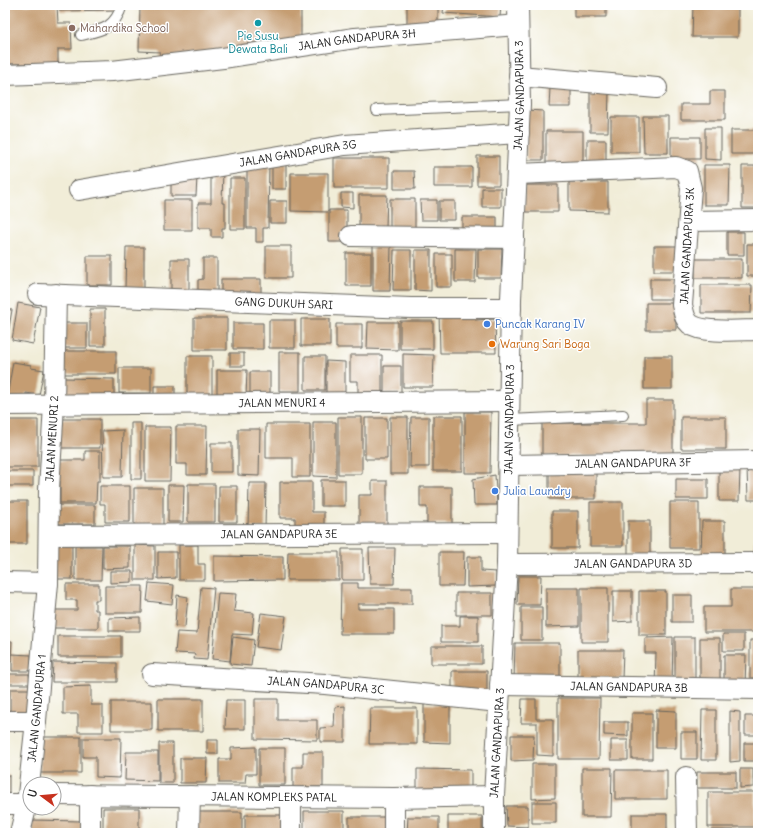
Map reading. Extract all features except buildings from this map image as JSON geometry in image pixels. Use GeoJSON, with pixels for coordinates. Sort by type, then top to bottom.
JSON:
{"type":"FeatureCollection","features":[{"type":"Feature","properties":{"kind":"street","name":"JALAN GANDAPURA 3"},"geometry":{"type":"LineString","coordinates":[[494,833],[494,796],[508,533],[511,308],[520,104],[518,5]]}},
{"type":"Feature","properties":{"kind":"street","name":"JALAN GANDAPURA 3H"},"geometry":{"type":"LineString","coordinates":[[5,75],[112,71],[223,58],[355,38],[518,25]]}},
{"type":"Feature","properties":{"kind":"street"},"geometry":{"type":"LineString","coordinates":[[519,76],[657,88]]}},
{"type":"Feature","properties":{"kind":"street","name":"JALAN GANDAPURA 3G"},"geometry":{"type":"LineString","coordinates":[[79,190],[345,145],[519,133]]}},
{"type":"Feature","properties":{"kind":"street","name":"JALAN GANDAPURA 3K"},"geometry":{"type":"LineString","coordinates":[[518,174],[682,168],[687,171],[690,179],[689,221],[682,304],[685,318],[691,325],[714,330],[758,330]]}},
{"type":"Feature","properties":{"kind":"street"},"geometry":{"type":"LineString","coordinates":[[689,221],[758,220]]}},
{"type":"Feature","properties":{"kind":"street"},"geometry":{"type":"LineString","coordinates":[[351,236],[514,238]]}},
{"type":"Feature","properties":{"kind":"street","name":"GANG DUKUH SARI"},"geometry":{"type":"LineString","coordinates":[[47,294],[412,308],[511,308]]}},
{"type":"Feature","properties":{"kind":"street","name":"JALAN MENURI 2"},"geometry":{"type":"LineString","coordinates":[[47,294],[54,405],[49,489],[50,535],[48,583]]}},
{"type":"Feature","properties":{"kind":"street","name":"JALAN MENURI 4"},"geometry":{"type":"LineString","coordinates":[[5,405],[509,411]]}},
{"type":"Feature","properties":{"kind":"street","name":"JALAN GANDAPURA 3F"},"geometry":{"type":"LineString","coordinates":[[508,465],[758,462]]}},
{"type":"Feature","properties":{"kind":"street","name":"JALAN GANDAPURA 3E"},"geometry":{"type":"LineString","coordinates":[[50,535],[508,533]]}},
{"type":"Feature","properties":{"kind":"street","name":"JALAN GANDAPURA 3D"},"geometry":{"type":"LineString","coordinates":[[507,564],[758,563]]}},
{"type":"Feature","properties":{"kind":"street"},"geometry":{"type":"LineString","coordinates":[[5,582],[48,583]]}},
{"type":"Feature","properties":{"kind":"street","name":"JALAN GANDAPURA 1"},"geometry":{"type":"LineString","coordinates":[[30,776],[48,583]]}},
{"type":"Feature","properties":{"kind":"street","name":"JALAN GANDAPURA 3C"},"geometry":{"type":"LineString","coordinates":[[152,674],[499,693]]}},
{"type":"Feature","properties":{"kind":"street","name":"JALAN GANDAPURA 3B"},"geometry":{"type":"LineString","coordinates":[[499,693],[758,690]]}},
{"type":"Feature","properties":{"kind":"street"},"geometry":{"type":"LineString","coordinates":[[5,721],[36,721]]}},
{"type":"Feature","properties":{"kind":"street"},"geometry":{"type":"LineString","coordinates":[[686,778],[687,833]]}},
{"type":"Feature","properties":{"kind":"street","name":"JALAN KOMPLEKS PATAL"},"geometry":{"type":"LineString","coordinates":[[62,795],[394,798],[494,796]]}},
{"type":"Feature","properties":{"kind":"street"},"geometry":{"type":"LineString","coordinates":[[90,796],[90,833]]}},
{"type":"Feature","properties":{"kind":"street"},"geometry":{"type":"LineString","coordinates":[[189,833],[190,796]]}},
{"type":"Feature","properties":{"kind":"street"},"geometry":{"type":"LineString","coordinates":[[291,797],[291,833]]}},
{"type":"Feature","properties":{"kind":"street"},"geometry":{"type":"LineString","coordinates":[[394,798],[394,833]]}},
{"type":"Feature","properties":{"kind":"street"},"geometry":{"type":"LineString","coordinates":[[5,804],[22,800]]}},
{"type":"Feature","properties":{"kind":"street","name":"JALAN GANDAPURA 1"},"geometry":{"type":"LineString","coordinates":[[20,833],[24,816]]}},
{"type":"Feature","properties":{"kind":"lane"},"geometry":{"type":"LineString","coordinates":[[81,35],[99,31],[110,25],[117,19],[122,5]]}},
{"type":"Feature","properties":{"kind":"lane"},"geometry":{"type":"LineString","coordinates":[[377,110],[520,104]]}},
{"type":"Feature","properties":{"kind":"lane"},"geometry":{"type":"LineString","coordinates":[[509,411],[623,415]]}},
{"type":"Feature","properties":{"kind":"place","name":"Pie Susu Dewata Bali"},"geometry":{"type":"Point","coordinates":[258,23]}},
{"type":"Feature","properties":{"kind":"place","name":"Mahardika School"},"geometry":{"type":"Point","coordinates":[72,28]}},
{"type":"Feature","properties":{"kind":"place","name":"Puncak Karang IV"},"geometry":{"type":"Point","coordinates":[487,324]}},
{"type":"Feature","properties":{"kind":"place","name":"Warung Sari Boga"},"geometry":{"type":"Point","coordinates":[492,344]}},
{"type":"Feature","properties":{"kind":"place","name":"Julia Laundry"},"geometry":{"type":"Point","coordinates":[495,491]}}]}
